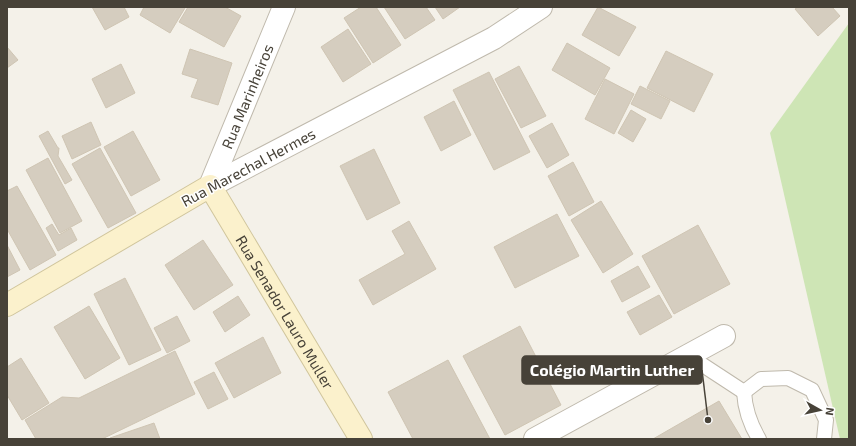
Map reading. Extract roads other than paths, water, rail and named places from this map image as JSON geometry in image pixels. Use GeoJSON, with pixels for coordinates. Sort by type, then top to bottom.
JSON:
{"type":"FeatureCollection","features":[{"type":"Feature","properties":{"kind":"street","name":"Rua Marinheiros"},"geometry":{"type":"LineString","coordinates":[[210,186],[284,7]]}},
{"type":"Feature","properties":{"kind":"street","name":"Rua Marechal Hermes"},"geometry":{"type":"LineString","coordinates":[[7,305],[210,186],[494,38],[541,7]]}},
{"type":"Feature","properties":{"kind":"street","name":"Rua Senador Lauro Muller"},"geometry":{"type":"LineString","coordinates":[[210,186],[361,439]]}},
{"type":"Feature","properties":{"kind":"street"},"geometry":{"type":"LineString","coordinates":[[535,439],[724,336]]}},
{"type":"Feature","properties":{"kind":"lane"},"geometry":{"type":"LineString","coordinates":[[689,356],[744,392]]}},
{"type":"Feature","properties":{"kind":"lane"},"geometry":{"type":"LineString","coordinates":[[744,392],[761,379],[788,378],[812,390],[826,420],[824,439]]}},
{"type":"Feature","properties":{"kind":"lane"},"geometry":{"type":"LineString","coordinates":[[744,392],[745,405],[752,428],[759,439]]}},
{"type":"Feature","properties":{"kind":"place","name":"Colégio Martin Luther"},"geometry":{"type":"Point","coordinates":[708,420]}}]}
